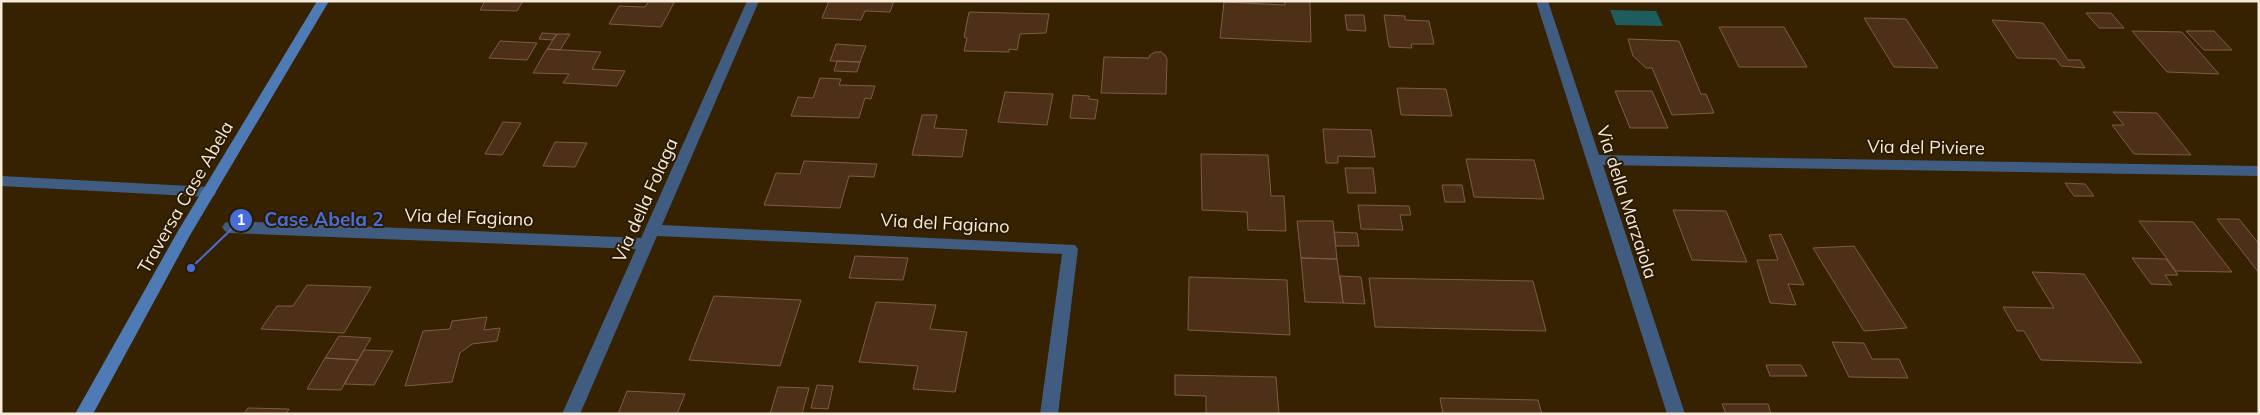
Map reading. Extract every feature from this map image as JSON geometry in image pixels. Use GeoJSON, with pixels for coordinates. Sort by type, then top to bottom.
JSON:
{"type":"FeatureCollection","features":[{"type":"Feature","properties":{"kind":"street","name":"Traversa Case Abela"},"geometry":{"type":"LineString","coordinates":[[84,414],[183,235],[323,1]]}},
{"type":"Feature","properties":{"kind":"street","name":"Via della Folaga"},"geometry":{"type":"LineString","coordinates":[[571,414],[753,1]]}},
{"type":"Feature","properties":{"kind":"street","name":"Via della Marzaiola"},"geometry":{"type":"LineString","coordinates":[[1542,1],[1676,414]]}},
{"type":"Feature","properties":{"kind":"street","name":"Via del Piviere"},"geometry":{"type":"LineString","coordinates":[[1593,160],[2259,171]]}},
{"type":"Feature","properties":{"kind":"street"},"geometry":{"type":"LineString","coordinates":[[1,181],[209,192]]}},
{"type":"Feature","properties":{"kind":"street","name":"Via del Fagiano"},"geometry":{"type":"LineString","coordinates":[[230,227],[1070,249],[1049,414]]}},
{"type":"Feature","properties":{"kind":"water"},"geometry":{"type":"Polygon","coordinates":[[[1610,10],[1656,11],[1663,26],[1616,25],[1610,10]]]}},
{"type":"Feature","properties":{"kind":"building"},"geometry":{"type":"Polygon","coordinates":[[[485,1],[523,1],[517,11],[480,10],[485,1]]]}},
{"type":"Feature","properties":{"kind":"building"},"geometry":{"type":"Polygon","coordinates":[[[649,1],[675,1],[661,27],[609,24],[619,6],[645,7],[649,1]]]}},
{"type":"Feature","properties":{"kind":"building"},"geometry":{"type":"Polygon","coordinates":[[[829,1],[894,1],[890,12],[865,11],[861,20],[822,18],[829,1]]]}},
{"type":"Feature","properties":{"kind":"building"},"geometry":{"type":"Polygon","coordinates":[[[1285,1],[1310,1],[1311,42],[1220,38],[1224,2],[1285,5],[1285,1]]]}},
{"type":"Feature","properties":{"kind":"building"},"geometry":{"type":"Polygon","coordinates":[[[969,12],[1049,14],[1046,33],[1020,34],[1017,50],[1009,49],[1009,52],[964,51],[967,38],[964,37],[969,12]]]}},
{"type":"Feature","properties":{"kind":"building"},"geometry":{"type":"Polygon","coordinates":[[[2086,13],[2111,13],[2124,28],[2099,28],[2086,13]]]}},
{"type":"Feature","properties":{"kind":"building"},"geometry":{"type":"Polygon","coordinates":[[[1345,15],[1364,15],[1366,31],[1347,30],[1345,15]]]}},
{"type":"Feature","properties":{"kind":"building"},"geometry":{"type":"Polygon","coordinates":[[[1384,15],[1405,16],[1405,20],[1429,21],[1434,44],[1411,44],[1412,48],[1389,47],[1384,15]]]}},
{"type":"Feature","properties":{"kind":"building"},"geometry":{"type":"Polygon","coordinates":[[[1864,18],[1906,19],[1938,68],[1894,67],[1864,18]]]}},
{"type":"Feature","properties":{"kind":"building"},"geometry":{"type":"Polygon","coordinates":[[[1992,20],[2043,23],[2068,60],[2080,60],[2085,68],[2061,66],[2056,59],[2017,58],[1992,20]]]}},
{"type":"Feature","properties":{"kind":"building"},"geometry":{"type":"Polygon","coordinates":[[[1719,27],[1784,27],[1807,67],[1739,67],[1719,27]]]}},
{"type":"Feature","properties":{"kind":"building"},"geometry":{"type":"Polygon","coordinates":[[[2132,31],[2182,32],[2219,74],[2167,72],[2132,31]]]}},
{"type":"Feature","properties":{"kind":"building"},"geometry":{"type":"Polygon","coordinates":[[[2186,31],[2214,31],[2232,50],[2204,50],[2186,31]]]}},
{"type":"Feature","properties":{"kind":"building"},"geometry":{"type":"Polygon","coordinates":[[[542,33],[557,34],[552,40],[539,39],[542,33]]]}},
{"type":"Feature","properties":{"kind":"building"},"geometry":{"type":"Polygon","coordinates":[[[557,34],[570,34],[560,50],[547,49],[557,34]]]}},
{"type":"Feature","properties":{"kind":"building"},"geometry":{"type":"Polygon","coordinates":[[[1628,39],[1679,41],[1701,94],[1706,94],[1714,113],[1672,115],[1652,68],[1646,68],[1633,56],[1628,39]]]}},
{"type":"Feature","properties":{"kind":"building"},"geometry":{"type":"Polygon","coordinates":[[[500,41],[537,43],[527,60],[489,58],[500,41]]]}},
{"type":"Feature","properties":{"kind":"building"},"geometry":{"type":"Polygon","coordinates":[[[836,44],[866,46],[860,62],[830,61],[836,44]]]}},
{"type":"Feature","properties":{"kind":"building"},"geometry":{"type":"Polygon","coordinates":[[[547,49],[601,52],[592,69],[625,71],[617,86],[563,83],[569,74],[533,73],[547,49]]]}},
{"type":"Feature","properties":{"kind":"building"},"geometry":{"type":"Polygon","coordinates":[[[1155,52],[1161,52],[1167,59],[1166,94],[1101,93],[1104,57],[1149,58],[1155,52]]]}},
{"type":"Feature","properties":{"kind":"building"},"geometry":{"type":"Polygon","coordinates":[[[837,61],[860,62],[857,72],[834,71],[837,61]]]}},
{"type":"Feature","properties":{"kind":"building"},"geometry":{"type":"Polygon","coordinates":[[[820,78],[841,79],[839,85],[875,86],[871,99],[865,98],[859,118],[791,116],[798,97],[813,98],[820,78]]]}},
{"type":"Feature","properties":{"kind":"building"},"geometry":{"type":"Polygon","coordinates":[[[1397,88],[1446,89],[1452,116],[1401,115],[1397,88]]]}},
{"type":"Feature","properties":{"kind":"building"},"geometry":{"type":"Polygon","coordinates":[[[1615,91],[1652,91],[1668,128],[1630,128],[1615,91]]]}},
{"type":"Feature","properties":{"kind":"building"},"geometry":{"type":"Polygon","coordinates":[[[1005,92],[1053,94],[1047,125],[998,122],[1005,92]]]}},
{"type":"Feature","properties":{"kind":"building"},"geometry":{"type":"Polygon","coordinates":[[[1073,95],[1089,96],[1089,99],[1098,100],[1095,119],[1070,118],[1073,95]]]}},
{"type":"Feature","properties":{"kind":"building"},"geometry":{"type":"Polygon","coordinates":[[[2113,112],[2157,113],[2191,155],[2134,154],[2112,125],[2124,125],[2113,112]]]}},
{"type":"Feature","properties":{"kind":"building"},"geometry":{"type":"Polygon","coordinates":[[[922,115],[937,115],[934,128],[967,130],[962,157],[912,155],[922,115]]]}},
{"type":"Feature","properties":{"kind":"building"},"geometry":{"type":"Polygon","coordinates":[[[503,122],[521,123],[502,155],[485,154],[503,122]]]}},
{"type":"Feature","properties":{"kind":"building"},"geometry":{"type":"Polygon","coordinates":[[[1323,129],[1371,130],[1375,157],[1338,156],[1338,163],[1326,163],[1323,129]]]}},
{"type":"Feature","properties":{"kind":"building"},"geometry":{"type":"Polygon","coordinates":[[[555,142],[587,143],[575,167],[543,166],[555,142]]]}},
{"type":"Feature","properties":{"kind":"building"},"geometry":{"type":"Polygon","coordinates":[[[1201,154],[1268,155],[1271,196],[1284,196],[1286,231],[1248,230],[1247,212],[1202,210],[1201,154]]]}},
{"type":"Feature","properties":{"kind":"building"},"geometry":{"type":"Polygon","coordinates":[[[1466,159],[1534,160],[1544,199],[1474,197],[1466,159]]]}},
{"type":"Feature","properties":{"kind":"building"},"geometry":{"type":"Polygon","coordinates":[[[804,161],[877,164],[874,177],[849,176],[840,208],[764,205],[776,173],[800,174],[804,161]]]}},
{"type":"Feature","properties":{"kind":"building"},"geometry":{"type":"Polygon","coordinates":[[[1345,168],[1373,168],[1376,193],[1348,193],[1345,168]]]}},
{"type":"Feature","properties":{"kind":"building"},"geometry":{"type":"Polygon","coordinates":[[[2065,183],[2085,184],[2094,196],[2074,196],[2065,183]]]}},
{"type":"Feature","properties":{"kind":"building"},"geometry":{"type":"Polygon","coordinates":[[[1442,185],[1462,185],[1465,202],[1445,202],[1442,185]]]}},
{"type":"Feature","properties":{"kind":"building"},"geometry":{"type":"Polygon","coordinates":[[[1358,205],[1409,206],[1411,215],[1400,215],[1403,230],[1361,229],[1358,205]]]}},
{"type":"Feature","properties":{"kind":"building"},"geometry":{"type":"Polygon","coordinates":[[[1673,210],[1726,211],[1747,262],[1692,260],[1673,210]]]}},
{"type":"Feature","properties":{"kind":"building"},"geometry":{"type":"Polygon","coordinates":[[[2217,219],[2239,219],[2259,244],[2259,273],[2217,219]]]}},
{"type":"Feature","properties":{"kind":"building"},"geometry":{"type":"Polygon","coordinates":[[[1297,221],[1333,221],[1337,259],[1301,258],[1297,221]]]}},
{"type":"Feature","properties":{"kind":"building"},"geometry":{"type":"Polygon","coordinates":[[[2139,221],[2193,222],[2232,272],[2176,271],[2139,221]]]}},
{"type":"Feature","properties":{"kind":"building"},"geometry":{"type":"Polygon","coordinates":[[[1334,232],[1357,233],[1359,246],[1336,246],[1334,232]]]}},
{"type":"Feature","properties":{"kind":"building"},"geometry":{"type":"Polygon","coordinates":[[[1781,234],[1804,285],[1788,284],[1796,305],[1770,303],[1757,260],[1778,260],[1769,235],[1781,234]]]}},
{"type":"Feature","properties":{"kind":"building"},"geometry":{"type":"Polygon","coordinates":[[[1854,246],[1907,328],[1864,331],[1813,248],[1854,246]]]}},
{"type":"Feature","properties":{"kind":"building"},"geometry":{"type":"Polygon","coordinates":[[[855,256],[908,258],[903,280],[849,278],[855,256]]]}},
{"type":"Feature","properties":{"kind":"building"},"geometry":{"type":"Polygon","coordinates":[[[1301,258],[1337,259],[1343,303],[1305,302],[1301,258]]]}},
{"type":"Feature","properties":{"kind":"building"},"geometry":{"type":"Polygon","coordinates":[[[2132,258],[2166,259],[2178,275],[2165,275],[2172,285],[2151,284],[2132,258]]]}},
{"type":"Feature","properties":{"kind":"building"},"geometry":{"type":"Polygon","coordinates":[[[2032,272],[2084,274],[2142,363],[2041,360],[2024,331],[2017,331],[2003,307],[2054,308],[2032,272]]]}},
{"type":"Feature","properties":{"kind":"building"},"geometry":{"type":"Polygon","coordinates":[[[1340,276],[1361,277],[1365,304],[1343,303],[1340,276]]]}},
{"type":"Feature","properties":{"kind":"building"},"geometry":{"type":"Polygon","coordinates":[[[1189,277],[1287,280],[1290,335],[1188,330],[1189,277]]]}},
{"type":"Feature","properties":{"kind":"building"},"geometry":{"type":"Polygon","coordinates":[[[1369,278],[1533,281],[1546,331],[1375,327],[1369,278]]]}},
{"type":"Feature","properties":{"kind":"building"},"geometry":{"type":"Polygon","coordinates":[[[307,285],[371,287],[344,333],[261,329],[277,306],[293,306],[307,285]]]}},
{"type":"Feature","properties":{"kind":"building"},"geometry":{"type":"Polygon","coordinates":[[[714,296],[801,300],[780,366],[689,360],[714,296]]]}},
{"type":"Feature","properties":{"kind":"building"},"geometry":{"type":"Polygon","coordinates":[[[876,302],[936,305],[930,329],[967,332],[955,392],[913,389],[918,366],[859,362],[876,302]]]}},
{"type":"Feature","properties":{"kind":"building"},"geometry":{"type":"Polygon","coordinates":[[[487,317],[484,330],[500,328],[497,341],[472,344],[460,353],[452,382],[405,386],[423,331],[450,329],[452,321],[487,317]]]}},
{"type":"Feature","properties":{"kind":"building"},"geometry":{"type":"Polygon","coordinates":[[[339,336],[371,338],[358,360],[325,358],[339,336]]]}},
{"type":"Feature","properties":{"kind":"building"},"geometry":{"type":"Polygon","coordinates":[[[1832,342],[1864,343],[1872,359],[1899,359],[1908,378],[1849,377],[1832,342]]]}},
{"type":"Feature","properties":{"kind":"building"},"geometry":{"type":"Polygon","coordinates":[[[364,350],[393,351],[374,385],[344,384],[364,350]]]}},
{"type":"Feature","properties":{"kind":"building"},"geometry":{"type":"Polygon","coordinates":[[[325,358],[358,360],[341,390],[307,389],[325,358]]]}},
{"type":"Feature","properties":{"kind":"building"},"geometry":{"type":"Polygon","coordinates":[[[1766,365],[1801,365],[1807,376],[1770,376],[1766,365]]]}},
{"type":"Feature","properties":{"kind":"building"},"geometry":{"type":"Polygon","coordinates":[[[1175,375],[1276,377],[1279,414],[1206,414],[1206,396],[1175,395],[1175,375]]]}},
{"type":"Feature","properties":{"kind":"building"},"geometry":{"type":"Polygon","coordinates":[[[817,385],[833,386],[828,409],[811,408],[817,385]]]}},
{"type":"Feature","properties":{"kind":"building"},"geometry":{"type":"Polygon","coordinates":[[[778,387],[809,388],[802,414],[770,414],[778,387]]]}},
{"type":"Feature","properties":{"kind":"building"},"geometry":{"type":"Polygon","coordinates":[[[627,391],[685,394],[677,414],[618,414],[627,391]]]}},
{"type":"Feature","properties":{"kind":"building"},"geometry":{"type":"Polygon","coordinates":[[[1440,398],[1538,400],[1542,414],[1443,414],[1440,398]]]}},
{"type":"Feature","properties":{"kind":"building"},"geometry":{"type":"Polygon","coordinates":[[[1722,404],[1768,404],[1771,414],[1726,414],[1722,404]]]}},
{"type":"Feature","properties":{"kind":"building"},"geometry":{"type":"Polygon","coordinates":[[[248,408],[289,409],[286,414],[244,414],[248,408]]]}},
{"type":"Feature","properties":{"kind":"place","name":"Case Abela 2"},"geometry":{"type":"Point","coordinates":[191,268]}}]}
